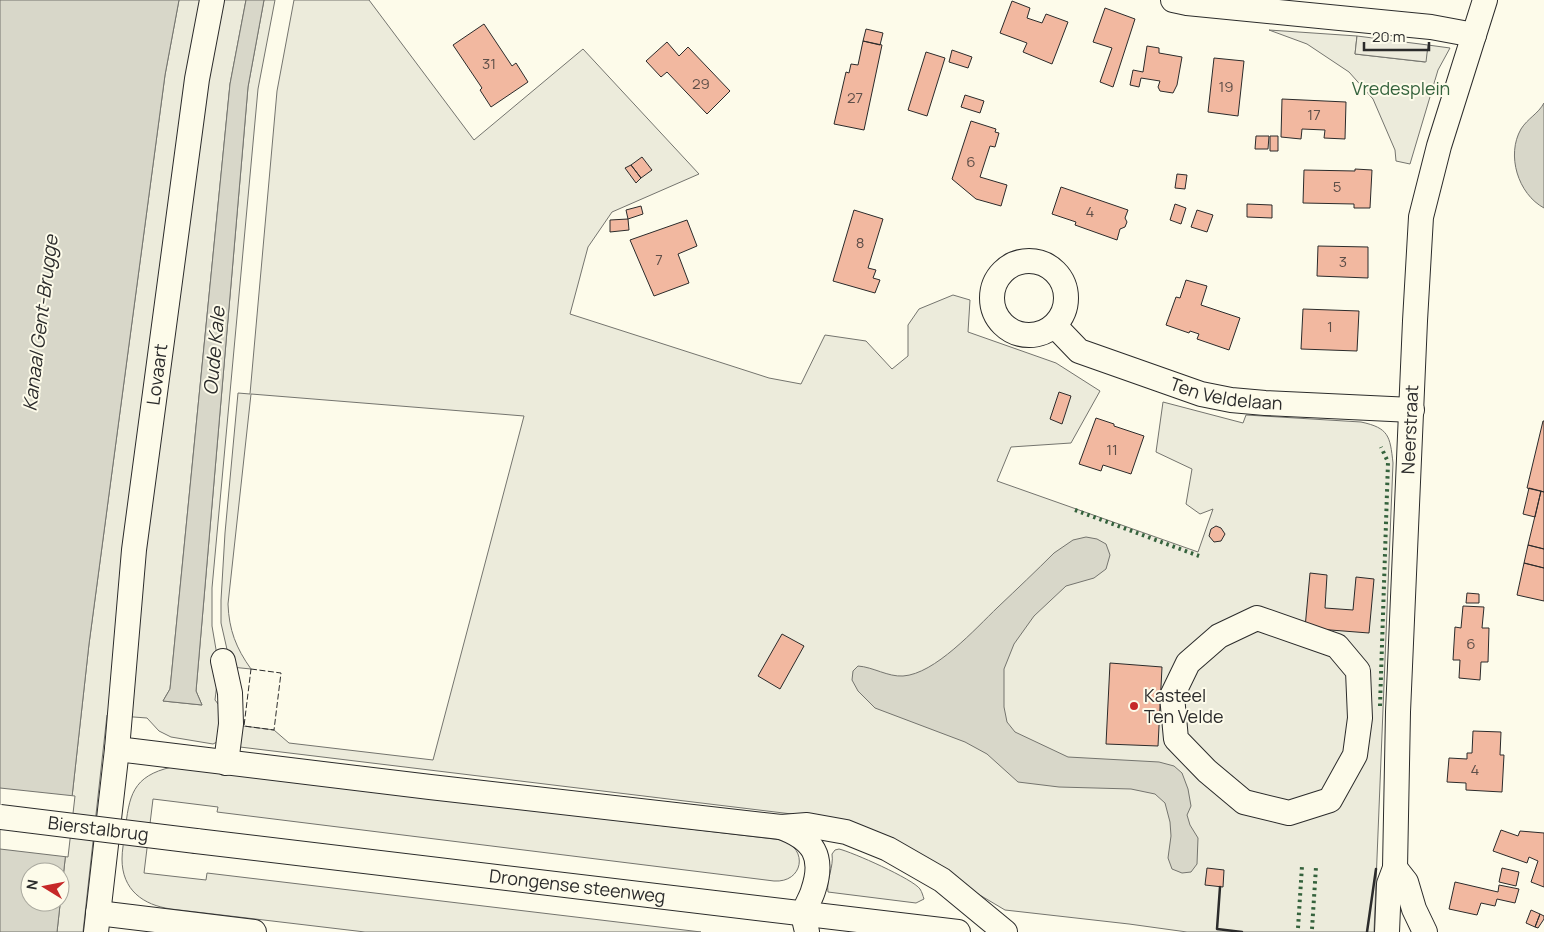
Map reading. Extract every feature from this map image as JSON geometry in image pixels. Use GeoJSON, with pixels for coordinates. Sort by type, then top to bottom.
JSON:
{"type":"FeatureCollection","features":[{"type":"Feature","properties":{"kind":"street","name":"Lovaart"},"geometry":{"type":"LineString","coordinates":[[97,923],[117,750],[134,550],[197,79],[212,0]]}},
{"type":"Feature","properties":{"kind":"street"},"geometry":{"type":"LineString","coordinates":[[1174,0],[1187,3],[1431,28],[1474,35]]}},
{"type":"Feature","properties":{"kind":"street","name":"Neerstraat"},"geometry":{"type":"LineString","coordinates":[[1387,932],[1389,884],[1395,868],[1398,712],[1422,217],[1439,146],[1485,0]]}},
{"type":"Feature","properties":{"kind":"street","name":"Ten Veldelaan"},"geometry":{"type":"LineString","coordinates":[[1055,326],[1080,351],[1201,394],[1232,400],[1265,403],[1412,410]]}},
{"type":"Feature","properties":{"kind":"street"},"geometry":{"type":"LineString","coordinates":[[1257,618],[1337,646],[1358,671],[1360,718],[1355,755],[1330,800],[1289,813],[1244,802],[1207,771],[1176,739],[1172,696],[1188,663],[1219,636],[1257,618]]}},
{"type":"Feature","properties":{"kind":"street"},"geometry":{"type":"LineString","coordinates":[[223,661],[230,693],[231,724],[226,762]]}},
{"type":"Feature","properties":{"kind":"street"},"geometry":{"type":"LineString","coordinates":[[117,750],[430,788],[781,827],[807,825],[846,832],[888,849],[942,880],[1005,932]]}},
{"type":"Feature","properties":{"kind":"street","name":"Bierstalbrug"},"geometry":{"type":"LineString","coordinates":[[0,817],[196,841]]}},
{"type":"Feature","properties":{"kind":"street"},"geometry":{"type":"LineString","coordinates":[[781,827],[798,833],[810,844],[817,858],[818,872],[806,923]]}},
{"type":"Feature","properties":{"kind":"street","name":"Drongense steenweg"},"geometry":{"type":"LineString","coordinates":[[196,841],[806,923],[958,932]]}},
{"type":"Feature","properties":{"kind":"street"},"geometry":{"type":"LineString","coordinates":[[1395,868],[1406,882],[1414,909],[1425,932]]}},
{"type":"Feature","properties":{"kind":"street"},"geometry":{"type":"LineString","coordinates":[[97,923],[254,932]]}},
{"type":"Feature","properties":{"kind":"green space"},"geometry":{"type":"Polygon","coordinates":[[[179,0],[246,0],[230,84],[170,689],[163,701],[202,705],[196,691],[248,87],[264,0],[275,0],[258,89],[212,588],[212,626],[219,667],[215,700],[226,714],[221,740],[213,744],[171,737],[159,731],[147,718],[107,715],[83,932],[57,932],[59,912],[70,912],[70,862],[65,862],[89,644],[165,75],[179,0]]]}},
{"type":"Feature","properties":{"kind":"green space"},"geometry":{"type":"Polygon","coordinates":[[[294,0],[369,0],[474,140],[583,49],[699,174],[612,212],[588,247],[570,314],[769,378],[801,384],[825,335],[866,341],[892,369],[908,356],[908,325],[919,309],[953,295],[970,300],[968,332],[1056,363],[1100,391],[1071,443],[1011,447],[997,481],[1198,552],[1213,509],[1200,514],[1186,504],[1192,469],[1156,452],[1163,402],[1243,423],[1246,415],[1361,422],[1383,430],[1391,446],[1393,463],[1374,932],[1187,932],[1005,910],[909,853],[800,815],[240,747],[236,725],[274,730],[289,743],[433,760],[524,416],[251,394],[228,604],[234,638],[241,654],[251,669],[231,667],[221,623],[221,600],[238,393],[250,394],[277,91],[294,0]]]}},
{"type":"Feature","properties":{"kind":"green space","name":"Vredesplein"},"geometry":{"type":"Polygon","coordinates":[[[1269,30],[1357,36],[1355,54],[1425,62],[1428,45],[1450,48],[1438,70],[1410,164],[1396,161],[1395,150],[1373,99],[1349,72],[1307,44],[1269,30]]]}},
{"type":"Feature","properties":{"kind":"green space"},"geometry":{"type":"Polygon","coordinates":[[[172,767],[782,840],[791,844],[796,850],[799,857],[799,865],[791,877],[774,881],[217,812],[218,807],[153,799],[144,873],[206,880],[207,873],[701,932],[365,932],[171,909],[152,904],[136,894],[126,879],[122,859],[128,808],[135,789],[148,776],[172,767]]]}},
{"type":"Feature","properties":{"kind":"green space"},"geometry":{"type":"Polygon","coordinates":[[[839,849],[868,860],[906,879],[920,889],[924,899],[916,903],[828,892],[832,854],[835,850],[839,849]]]}},
{"type":"Feature","properties":{"kind":"shaded area"},"geometry":{"type":"Polygon","coordinates":[[[1357,36],[1428,45],[1426,62],[1355,54],[1357,36]]]}},
{"type":"Feature","properties":{"kind":"water","name":"Kanaal Gent-Brugge"},"geometry":{"type":"Polygon","coordinates":[[[0,0],[179,0],[165,75],[89,644],[65,862],[20,862],[20,912],[59,912],[57,932],[0,932],[0,0]]]}},
{"type":"Feature","properties":{"kind":"water","name":"Oude Kale"},"geometry":{"type":"Polygon","coordinates":[[[246,0],[264,0],[248,87],[196,691],[202,705],[163,701],[170,689],[230,84],[246,0]]]}},
{"type":"Feature","properties":{"kind":"water"},"geometry":{"type":"Polygon","coordinates":[[[1544,103],[1544,208],[1535,202],[1521,184],[1515,162],[1515,150],[1521,129],[1544,103]]]}},
{"type":"Feature","properties":{"kind":"water"},"geometry":{"type":"Polygon","coordinates":[[[1086,537],[1097,539],[1106,544],[1110,555],[1106,569],[1094,578],[1066,586],[1034,616],[1014,644],[1004,669],[1004,707],[1007,722],[1015,732],[1068,757],[1159,762],[1174,766],[1182,773],[1188,789],[1191,806],[1187,815],[1190,825],[1198,838],[1197,864],[1191,872],[1182,873],[1172,869],[1168,858],[1171,836],[1170,822],[1165,803],[1155,794],[1131,789],[1059,787],[1018,782],[987,754],[965,742],[875,708],[858,691],[852,680],[853,671],[858,666],[897,676],[915,673],[928,667],[954,649],[1054,553],[1073,540],[1086,537]]]}},
{"type":"Feature","properties":{"kind":"pier"},"geometry":{"type":"Polygon","coordinates":[[[0,788],[75,796],[68,857],[0,849],[0,788]]]}},
{"type":"Feature","properties":{"kind":"building"},"geometry":{"type":"Polygon","coordinates":[[[1012,1],[1030,8],[1027,18],[1042,23],[1046,14],[1068,22],[1052,64],[1023,52],[1027,43],[1000,33],[1012,1]]]}},
{"type":"Feature","properties":{"kind":"building"},"geometry":{"type":"Polygon","coordinates":[[[1105,8],[1135,19],[1113,87],[1100,82],[1112,48],[1093,42],[1105,8]]]}},
{"type":"Feature","properties":{"kind":"building"},"geometry":{"type":"Polygon","coordinates":[[[484,24],[512,66],[516,63],[528,82],[491,107],[480,90],[482,88],[453,45],[484,24]]]}},
{"type":"Feature","properties":{"kind":"building"},"geometry":{"type":"Polygon","coordinates":[[[866,29],[883,33],[880,45],[863,41],[866,29]]]}},
{"type":"Feature","properties":{"kind":"building"},"geometry":{"type":"Polygon","coordinates":[[[863,41],[882,45],[864,130],[834,124],[846,72],[849,73],[851,64],[858,65],[863,41]]]}},
{"type":"Feature","properties":{"kind":"building"},"geometry":{"type":"Polygon","coordinates":[[[667,42],[679,56],[688,47],[730,91],[707,114],[667,72],[661,77],[646,61],[667,42]]]}},
{"type":"Feature","properties":{"kind":"building"},"geometry":{"type":"Polygon","coordinates":[[[1147,46],[1159,48],[1159,53],[1182,57],[1177,85],[1173,93],[1160,91],[1158,87],[1160,81],[1141,78],[1139,87],[1130,85],[1133,70],[1143,72],[1147,46]]]}},
{"type":"Feature","properties":{"kind":"building"},"geometry":{"type":"Polygon","coordinates":[[[952,50],[972,57],[968,68],[949,62],[952,50]]]}},
{"type":"Feature","properties":{"kind":"building"},"geometry":{"type":"Polygon","coordinates":[[[926,52],[945,58],[927,116],[908,110],[926,52]]]}},
{"type":"Feature","properties":{"kind":"building"},"geometry":{"type":"Polygon","coordinates":[[[1214,58],[1244,61],[1238,116],[1208,112],[1214,58]]]}},
{"type":"Feature","properties":{"kind":"building"},"geometry":{"type":"Polygon","coordinates":[[[965,95],[984,101],[980,113],[961,107],[965,95]]]}},
{"type":"Feature","properties":{"kind":"building"},"geometry":{"type":"Polygon","coordinates":[[[1282,99],[1346,102],[1345,139],[1324,138],[1325,130],[1302,129],[1301,139],[1281,137],[1282,99]]]}},
{"type":"Feature","properties":{"kind":"building"},"geometry":{"type":"Polygon","coordinates":[[[971,121],[996,129],[995,132],[999,133],[995,147],[990,146],[980,177],[1007,185],[1001,206],[976,199],[952,179],[971,121]]]}},
{"type":"Feature","properties":{"kind":"building"},"geometry":{"type":"Polygon","coordinates":[[[1256,136],[1269,136],[1268,149],[1255,149],[1256,136]]]}},
{"type":"Feature","properties":{"kind":"building"},"geometry":{"type":"Polygon","coordinates":[[[1270,136],[1278,136],[1278,151],[1270,151],[1270,136]]]}},
{"type":"Feature","properties":{"kind":"building"},"geometry":{"type":"Polygon","coordinates":[[[642,157],[652,170],[641,178],[631,165],[642,157]]]}},
{"type":"Feature","properties":{"kind":"building"},"geometry":{"type":"Polygon","coordinates":[[[631,165],[641,178],[636,183],[625,168],[631,165]]]}},
{"type":"Feature","properties":{"kind":"building"},"geometry":{"type":"Polygon","coordinates":[[[1355,169],[1372,170],[1370,208],[1354,208],[1354,204],[1303,203],[1304,170],[1355,171],[1355,169]]]}},
{"type":"Feature","properties":{"kind":"building"},"geometry":{"type":"Polygon","coordinates":[[[1177,174],[1187,175],[1185,189],[1175,188],[1177,174]]]}},
{"type":"Feature","properties":{"kind":"building"},"geometry":{"type":"Polygon","coordinates":[[[1061,187],[1128,210],[1125,218],[1127,222],[1125,227],[1120,229],[1117,240],[1075,225],[1076,222],[1052,214],[1061,187]]]}},
{"type":"Feature","properties":{"kind":"building"},"geometry":{"type":"Polygon","coordinates":[[[1175,204],[1186,208],[1181,224],[1170,220],[1175,204]]]}},
{"type":"Feature","properties":{"kind":"building"},"geometry":{"type":"Polygon","coordinates":[[[1247,204],[1272,205],[1272,218],[1247,217],[1247,204]]]}},
{"type":"Feature","properties":{"kind":"building"},"geometry":{"type":"Polygon","coordinates":[[[641,206],[643,214],[628,219],[626,210],[641,206]]]}},
{"type":"Feature","properties":{"kind":"building"},"geometry":{"type":"Polygon","coordinates":[[[854,210],[883,219],[868,268],[876,270],[873,278],[880,280],[875,293],[833,281],[854,210]]]}},
{"type":"Feature","properties":{"kind":"building"},"geometry":{"type":"Polygon","coordinates":[[[1197,210],[1213,215],[1207,232],[1191,227],[1197,210]]]}},
{"type":"Feature","properties":{"kind":"building"},"geometry":{"type":"Polygon","coordinates":[[[628,219],[629,230],[610,232],[610,220],[628,219]]]}},
{"type":"Feature","properties":{"kind":"building"},"geometry":{"type":"Polygon","coordinates":[[[687,220],[697,246],[678,254],[689,283],[654,296],[630,240],[687,220]]]}},
{"type":"Feature","properties":{"kind":"building"},"geometry":{"type":"Polygon","coordinates":[[[1318,246],[1368,247],[1368,278],[1317,276],[1318,246]]]}},
{"type":"Feature","properties":{"kind":"building"},"geometry":{"type":"Polygon","coordinates":[[[1186,280],[1207,286],[1201,305],[1240,318],[1229,350],[1197,339],[1199,334],[1190,331],[1189,333],[1166,325],[1176,297],[1180,298],[1186,280]]]}},
{"type":"Feature","properties":{"kind":"building"},"geometry":{"type":"Polygon","coordinates":[[[1303,309],[1359,311],[1357,351],[1301,349],[1303,309]]]}},
{"type":"Feature","properties":{"kind":"building"},"geometry":{"type":"Polygon","coordinates":[[[1059,392],[1071,396],[1062,424],[1050,419],[1059,392]]]}},
{"type":"Feature","properties":{"kind":"building"},"geometry":{"type":"Polygon","coordinates":[[[1096,418],[1144,436],[1131,474],[1103,465],[1101,471],[1079,464],[1096,418]]]}},
{"type":"Feature","properties":{"kind":"building"},"geometry":{"type":"Polygon","coordinates":[[[1544,421],[1544,492],[1527,488],[1544,421]]]}},
{"type":"Feature","properties":{"kind":"building"},"geometry":{"type":"Polygon","coordinates":[[[1529,488],[1541,491],[1535,517],[1523,514],[1529,488]]]}},
{"type":"Feature","properties":{"kind":"building"},"geometry":{"type":"Polygon","coordinates":[[[1541,491],[1544,492],[1544,549],[1528,545],[1541,491]]]}},
{"type":"Feature","properties":{"kind":"building"},"geometry":{"type":"Polygon","coordinates":[[[1216,526],[1221,528],[1225,534],[1221,541],[1214,542],[1209,536],[1211,529],[1216,526]]]}},
{"type":"Feature","properties":{"kind":"building"},"geometry":{"type":"Polygon","coordinates":[[[1528,545],[1544,549],[1544,568],[1524,563],[1528,545]]]}},
{"type":"Feature","properties":{"kind":"building"},"geometry":{"type":"Polygon","coordinates":[[[1524,563],[1544,568],[1544,601],[1517,595],[1524,563]]]}},
{"type":"Feature","properties":{"kind":"building"},"geometry":{"type":"Polygon","coordinates":[[[1310,573],[1327,575],[1325,608],[1353,610],[1356,577],[1374,579],[1369,633],[1305,628],[1310,573]]]}},
{"type":"Feature","properties":{"kind":"building"},"geometry":{"type":"Polygon","coordinates":[[[1467,593],[1479,594],[1479,603],[1466,603],[1467,593]]]}},
{"type":"Feature","properties":{"kind":"building"},"geometry":{"type":"Polygon","coordinates":[[[1463,606],[1484,607],[1482,628],[1489,628],[1488,662],[1481,662],[1480,680],[1459,678],[1460,660],[1453,660],[1455,627],[1461,628],[1463,606]]]}},
{"type":"Feature","properties":{"kind":"building"},"geometry":{"type":"Polygon","coordinates":[[[782,634],[804,646],[780,689],[758,676],[782,634]]]}},
{"type":"Feature","properties":{"kind":"building","name":"Kasteel Ten Velde"},"geometry":{"type":"Polygon","coordinates":[[[1110,663],[1162,667],[1158,746],[1106,744],[1110,663]]]}},
{"type":"Feature","properties":{"kind":"building"},"geometry":{"type":"Polygon","coordinates":[[[1473,731],[1501,732],[1500,755],[1504,755],[1502,792],[1466,790],[1466,783],[1447,782],[1449,758],[1467,759],[1467,753],[1472,753],[1473,731]]]}},
{"type":"Feature","properties":{"kind":"building"},"geometry":{"type":"Polygon","coordinates":[[[1501,830],[1518,836],[1520,831],[1544,833],[1544,887],[1531,882],[1538,861],[1529,857],[1527,863],[1493,851],[1501,830]]]}},
{"type":"Feature","properties":{"kind":"building"},"geometry":{"type":"Polygon","coordinates":[[[1207,868],[1224,870],[1223,887],[1205,885],[1207,868]]]}},
{"type":"Feature","properties":{"kind":"building"},"geometry":{"type":"Polygon","coordinates":[[[1502,868],[1519,872],[1516,886],[1499,882],[1502,868]]]}},
{"type":"Feature","properties":{"kind":"building"},"geometry":{"type":"Polygon","coordinates":[[[1455,882],[1498,892],[1499,885],[1519,889],[1515,903],[1497,899],[1495,906],[1481,903],[1477,915],[1449,909],[1455,882]]]}},
{"type":"Feature","properties":{"kind":"building"},"geometry":{"type":"Polygon","coordinates":[[[1531,910],[1540,914],[1535,927],[1526,923],[1531,910]]]}},
{"type":"Feature","properties":{"kind":"building"},"geometry":{"type":"Polygon","coordinates":[[[1540,914],[1544,916],[1544,919],[1538,928],[1535,927],[1540,914]]]}},
{"type":"Feature","properties":{"kind":"hedge"},"geometry":{"type":"LineString","coordinates":[[1380,706],[1388,462],[1381,447]]}},
{"type":"Feature","properties":{"kind":"hedge"},"geometry":{"type":"LineString","coordinates":[[1075,510],[1199,556]]}},
{"type":"Feature","properties":{"kind":"hedge"},"geometry":{"type":"LineString","coordinates":[[1298,928],[1302,866]]}},
{"type":"Feature","properties":{"kind":"hedge"},"geometry":{"type":"LineString","coordinates":[[1312,929],[1316,867]]}},
{"type":"Feature","properties":{"kind":"fence"},"geometry":{"type":"LineString","coordinates":[[251,669],[281,673],[274,730],[244,726],[251,669]]}},
{"type":"Feature","properties":{"kind":"wall"},"geometry":{"type":"LineString","coordinates":[[1367,932],[1376,869]]}},
{"type":"Feature","properties":{"kind":"wall"},"geometry":{"type":"LineString","coordinates":[[1220,887],[1217,929],[1242,932]]}},
{"type":"Feature","properties":{"kind":"place","name":"Kasteel Ten Velde"},"geometry":{"type":"Point","coordinates":[1134,706]}}]}
